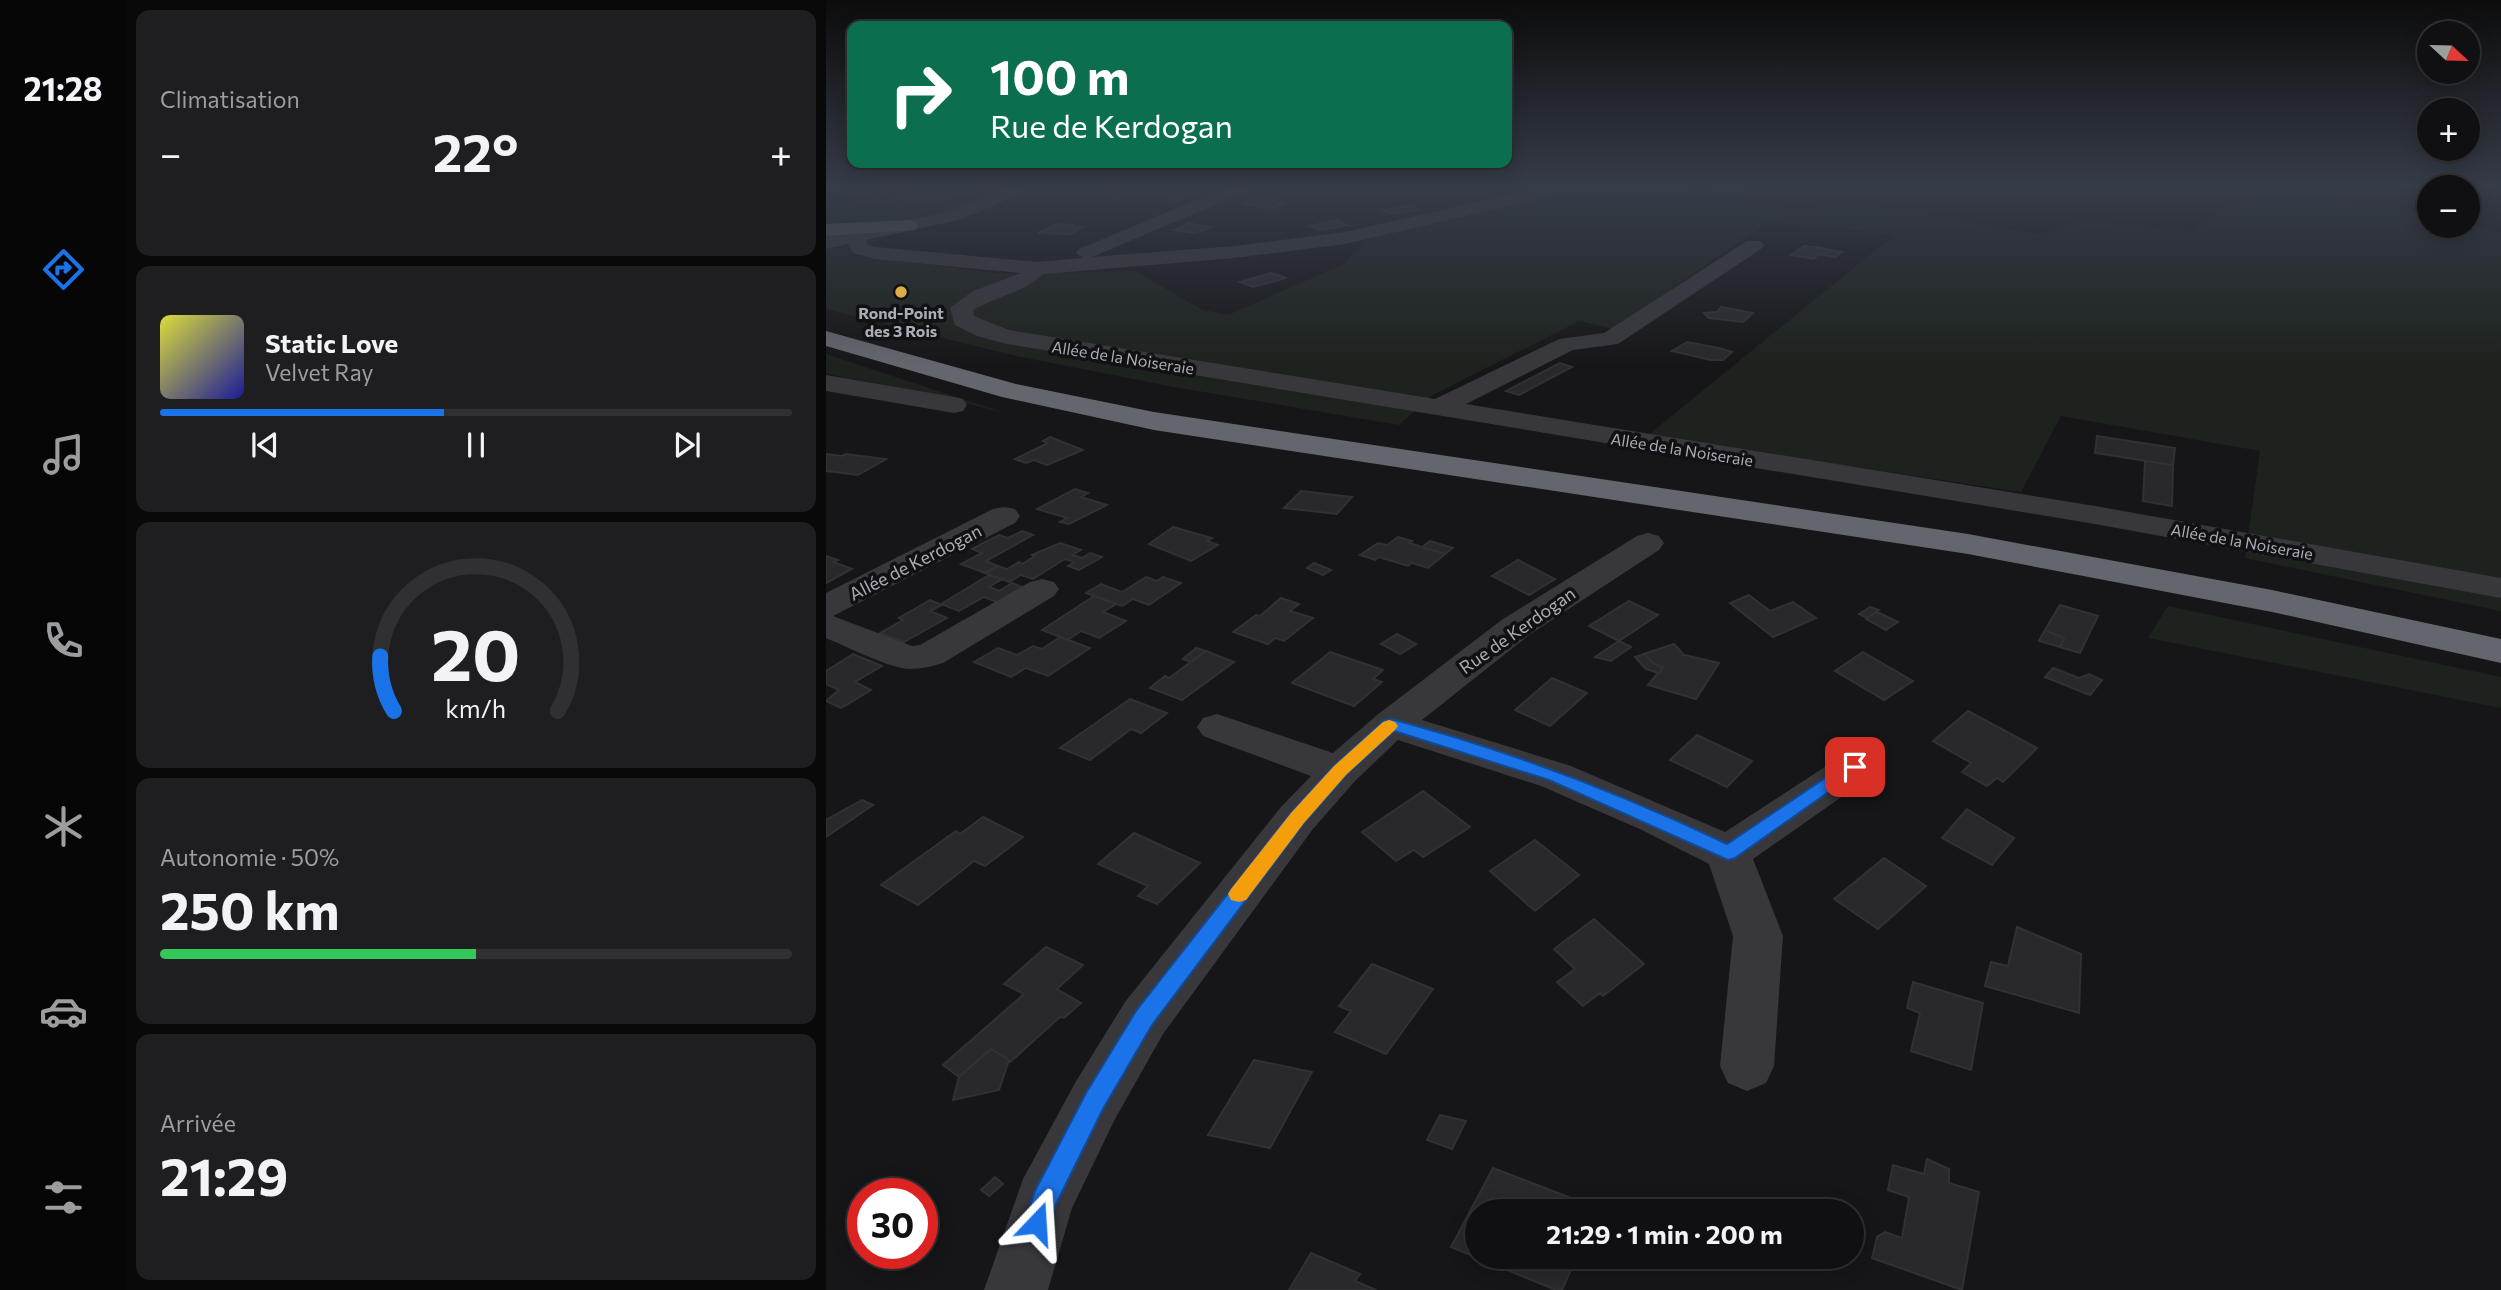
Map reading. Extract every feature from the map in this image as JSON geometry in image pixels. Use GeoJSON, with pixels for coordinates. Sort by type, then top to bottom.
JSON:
{"type":"FeatureCollection","features":[{"type":"Feature","properties":{"kind":"highway"},"geometry":{"type":"LineString","coordinates":[[826,319],[998,370],[1132,400],[1297,427],[2004,530],[2255,577],[2501,629]]}},
{"type":"Feature","properties":{"kind":"highway"},"geometry":{"type":"LineString","coordinates":[[826,338],[1012,391],[1141,418],[1968,544],[2233,593],[2501,651]]}},
{"type":"Feature","properties":{"kind":"street"},"geometry":{"type":"LineString","coordinates":[[859,246],[875,253],[1037,268],[1280,246]]}},
{"type":"Feature","properties":{"kind":"street"},"geometry":{"type":"LineString","coordinates":[[1064,265],[1104,246]]}},
{"type":"Feature","properties":{"kind":"street"},"geometry":{"type":"LineString","coordinates":[[1436,409],[1567,344],[1600,341],[1622,334],[1752,246]]}},
{"type":"Feature","properties":{"kind":"street","name":"Allée de la Noiseraie"},"geometry":{"type":"LineString","coordinates":[[1037,268],[1027,278],[981,296],[961,308],[963,320],[1007,337],[2109,518],[2501,588]]}},
{"type":"Feature","properties":{"kind":"street"},"geometry":{"type":"LineString","coordinates":[[826,383],[954,405]]}},
{"type":"Feature","properties":{"kind":"street","name":"Allée de Kerdogan"},"geometry":{"type":"LineString","coordinates":[[826,607],[1003,516]]}},
{"type":"Feature","properties":{"kind":"street","name":"Rue de Kerdogan"},"geometry":{"type":"LineString","coordinates":[[1016,1290],[1044,1200],[1095,1101],[1144,1018],[1297,818],[1340,771],[1391,724],[1516,627],[1648,543]]}},
{"type":"Feature","properties":{"kind":"street"},"geometry":{"type":"LineString","coordinates":[[826,625],[909,658],[930,655],[1042,589]]}},
{"type":"Feature","properties":{"kind":"street"},"geometry":{"type":"LineString","coordinates":[[1391,724],[1556,776],[1658,819],[1728,853],[1758,936],[1747,1066]]}},
{"type":"Feature","properties":{"kind":"street"},"geometry":{"type":"LineString","coordinates":[[1217,727],[1340,771]]}},
{"type":"Feature","properties":{"kind":"street"},"geometry":{"type":"LineString","coordinates":[[1728,853],[1855,767]]}},
{"type":"Feature","properties":{"kind":"shaded area"},"geometry":{"type":"Polygon","coordinates":[[[826,246],[868,246],[851,255],[1003,274],[1135,271],[1201,309],[1228,315],[1344,264],[1360,246],[1733,246],[1613,329],[1579,321],[1433,395],[1399,425],[1174,387],[1016,356],[826,309],[826,246]]]}},
{"type":"Feature","properties":{"kind":"shaded area"},"geometry":{"type":"Polygon","coordinates":[[[1880,246],[2501,246],[2501,611],[2245,558],[2260,451],[2061,416],[2021,492],[1647,436],[1880,246]]]}},
{"type":"Feature","properties":{"kind":"shaded area"},"geometry":{"type":"Polygon","coordinates":[[[826,354],[1008,414],[926,393],[826,374],[826,354]]]}},
{"type":"Feature","properties":{"kind":"shaded area"},"geometry":{"type":"Polygon","coordinates":[[[2168,606],[2501,677],[2501,708],[2148,638],[2168,606]]]}},
{"type":"Feature","properties":{"kind":"building"},"geometry":{"type":"Polygon","coordinates":[[[1804,246],[1842,252],[1835,257],[1818,254],[1814,259],[1791,255],[1804,246]]]}},
{"type":"Feature","properties":{"kind":"building"},"geometry":{"type":"Polygon","coordinates":[[[1271,273],[1286,278],[1253,287],[1240,282],[1271,273]]]}},
{"type":"Feature","properties":{"kind":"building"},"geometry":{"type":"Polygon","coordinates":[[[1721,307],[1753,313],[1743,322],[1709,318],[1704,313],[1717,312],[1721,307]]]}},
{"type":"Feature","properties":{"kind":"building"},"geometry":{"type":"Polygon","coordinates":[[[1687,342],[1732,352],[1723,360],[1711,360],[1672,351],[1687,342]]]}},
{"type":"Feature","properties":{"kind":"building"},"geometry":{"type":"Polygon","coordinates":[[[1560,363],[1572,367],[1519,395],[1506,391],[1560,363]]]}},
{"type":"Feature","properties":{"kind":"building"},"geometry":{"type":"Polygon","coordinates":[[[2097,436],[2175,448],[2173,465],[2095,453],[2097,436]]]}},
{"type":"Feature","properties":{"kind":"building"},"geometry":{"type":"Polygon","coordinates":[[[1050,437],[1083,450],[1047,465],[1034,460],[1026,463],[1015,459],[1048,443],[1043,441],[1050,437]]]}},
{"type":"Feature","properties":{"kind":"building"},"geometry":{"type":"Polygon","coordinates":[[[826,454],[886,459],[858,475],[826,471],[826,454]]]}},
{"type":"Feature","properties":{"kind":"building"},"geometry":{"type":"Polygon","coordinates":[[[2145,461],[2173,465],[2172,506],[2143,501],[2145,461]]]}},
{"type":"Feature","properties":{"kind":"building"},"geometry":{"type":"Polygon","coordinates":[[[1075,489],[1088,493],[1081,497],[1107,505],[1069,524],[1060,522],[1067,518],[1037,509],[1075,489]]]}},
{"type":"Feature","properties":{"kind":"building"},"geometry":{"type":"Polygon","coordinates":[[[1301,491],[1352,497],[1337,514],[1284,508],[1301,491]]]}},
{"type":"Feature","properties":{"kind":"building"},"geometry":{"type":"Polygon","coordinates":[[[1173,527],[1212,538],[1207,541],[1218,545],[1191,561],[1149,544],[1173,527]]]}},
{"type":"Feature","properties":{"kind":"building"},"geometry":{"type":"Polygon","coordinates":[[[1022,531],[1033,535],[986,561],[998,566],[985,573],[961,564],[982,553],[972,549],[999,535],[1008,538],[1022,531]]]}},
{"type":"Feature","properties":{"kind":"building"},"geometry":{"type":"Polygon","coordinates":[[[1398,537],[1445,554],[1428,568],[1360,555],[1378,543],[1387,545],[1398,537]]]}},
{"type":"Feature","properties":{"kind":"building"},"geometry":{"type":"Polygon","coordinates":[[[1430,541],[1453,548],[1445,554],[1422,547],[1430,541]]]}},
{"type":"Feature","properties":{"kind":"building"},"geometry":{"type":"Polygon","coordinates":[[[1060,543],[1081,550],[1072,555],[1082,558],[1090,553],[1102,557],[1079,570],[1068,566],[1074,562],[1065,559],[1033,579],[1021,575],[1009,582],[985,573],[998,566],[1007,569],[1019,562],[1022,564],[1035,556],[1032,555],[1060,543]]]}},
{"type":"Feature","properties":{"kind":"building"},"geometry":{"type":"Polygon","coordinates":[[[826,556],[838,560],[833,562],[852,569],[826,583],[826,556]]]}},
{"type":"Feature","properties":{"kind":"building"},"geometry":{"type":"Polygon","coordinates":[[[1518,560],[1555,579],[1529,595],[1492,576],[1518,560]]]}},
{"type":"Feature","properties":{"kind":"building"},"geometry":{"type":"Polygon","coordinates":[[[1314,563],[1331,570],[1323,575],[1307,568],[1314,563]]]}},
{"type":"Feature","properties":{"kind":"building"},"geometry":{"type":"Polygon","coordinates":[[[989,575],[1002,579],[989,587],[999,591],[1012,583],[1025,588],[999,603],[984,597],[959,611],[941,604],[989,575]]]}},
{"type":"Feature","properties":{"kind":"building"},"geometry":{"type":"Polygon","coordinates":[[[1146,577],[1157,581],[1163,577],[1181,583],[1149,605],[1133,599],[1122,606],[1086,593],[1101,584],[1122,592],[1146,577]]]}},
{"type":"Feature","properties":{"kind":"building"},"geometry":{"type":"Polygon","coordinates":[[[1749,595],[1770,611],[1793,602],[1816,618],[1773,637],[1730,603],[1749,595]]]}},
{"type":"Feature","properties":{"kind":"building"},"geometry":{"type":"Polygon","coordinates":[[[1094,596],[1116,604],[1103,612],[1126,621],[1099,638],[1081,631],[1068,640],[1042,630],[1094,596]]]}},
{"type":"Feature","properties":{"kind":"building"},"geometry":{"type":"Polygon","coordinates":[[[1281,598],[1299,604],[1290,611],[1313,618],[1284,641],[1275,638],[1268,644],[1233,632],[1256,615],[1260,616],[1281,598]]]}},
{"type":"Feature","properties":{"kind":"building"},"geometry":{"type":"Polygon","coordinates":[[[930,600],[942,605],[930,611],[947,618],[904,642],[880,633],[903,620],[899,618],[930,600]]]}},
{"type":"Feature","properties":{"kind":"building"},"geometry":{"type":"Polygon","coordinates":[[[1629,601],[1658,615],[1619,641],[1589,626],[1629,601]]]}},
{"type":"Feature","properties":{"kind":"building"},"geometry":{"type":"Polygon","coordinates":[[[2060,605],[2098,616],[2080,653],[2060,647],[2064,638],[2045,630],[2060,605]]]}},
{"type":"Feature","properties":{"kind":"building"},"geometry":{"type":"Polygon","coordinates":[[[1870,607],[1879,610],[1868,618],[1859,614],[1870,607]]]}},
{"type":"Feature","properties":{"kind":"building"},"geometry":{"type":"Polygon","coordinates":[[[1877,612],[1898,622],[1886,630],[1866,619],[1877,612]]]}},
{"type":"Feature","properties":{"kind":"building"},"geometry":{"type":"Polygon","coordinates":[[[2045,630],[2064,638],[2060,647],[2039,641],[2045,630]]]}},
{"type":"Feature","properties":{"kind":"building"},"geometry":{"type":"Polygon","coordinates":[[[1397,634],[1416,644],[1400,654],[1381,644],[1397,634]]]}},
{"type":"Feature","properties":{"kind":"building"},"geometry":{"type":"Polygon","coordinates":[[[1060,637],[1090,648],[1048,676],[1026,668],[1011,677],[974,662],[998,648],[1017,655],[1033,646],[1042,649],[1060,637]]]}},
{"type":"Feature","properties":{"kind":"building"},"geometry":{"type":"Polygon","coordinates":[[[1619,641],[1631,647],[1611,661],[1595,657],[1619,641]]]}},
{"type":"Feature","properties":{"kind":"building"},"geometry":{"type":"Polygon","coordinates":[[[1674,644],[1684,655],[1719,663],[1696,699],[1648,685],[1663,667],[1654,664],[1644,654],[1674,644]]]}},
{"type":"Feature","properties":{"kind":"building"},"geometry":{"type":"Polygon","coordinates":[[[1196,648],[1206,651],[1191,662],[1183,659],[1196,648]]]}},
{"type":"Feature","properties":{"kind":"building"},"geometry":{"type":"Polygon","coordinates":[[[1206,651],[1234,662],[1182,700],[1150,688],[1165,676],[1169,678],[1206,651]]]}},
{"type":"Feature","properties":{"kind":"building"},"geometry":{"type":"Polygon","coordinates":[[[1330,652],[1383,670],[1373,679],[1382,682],[1354,706],[1292,683],[1330,652]]]}},
{"type":"Feature","properties":{"kind":"building"},"geometry":{"type":"Polygon","coordinates":[[[1863,652],[1913,681],[1884,700],[1835,671],[1863,652]]]}},
{"type":"Feature","properties":{"kind":"building"},"geometry":{"type":"Polygon","coordinates":[[[853,654],[882,666],[855,682],[871,690],[841,708],[826,701],[839,690],[826,684],[826,671],[853,654]]]}},
{"type":"Feature","properties":{"kind":"building"},"geometry":{"type":"Polygon","coordinates":[[[1644,654],[1654,664],[1663,667],[1659,673],[1646,669],[1635,657],[1644,654]]]}},
{"type":"Feature","properties":{"kind":"building"},"geometry":{"type":"Polygon","coordinates":[[[2053,668],[2079,678],[2089,674],[2102,680],[2090,695],[2045,677],[2053,668]]]}},
{"type":"Feature","properties":{"kind":"building"},"geometry":{"type":"Polygon","coordinates":[[[1552,678],[1587,693],[1550,726],[1515,710],[1552,678]]]}},
{"type":"Feature","properties":{"kind":"building"},"geometry":{"type":"Polygon","coordinates":[[[1130,699],[1167,713],[1141,733],[1131,729],[1090,760],[1060,748],[1130,699]]]}},
{"type":"Feature","properties":{"kind":"building"},"geometry":{"type":"Polygon","coordinates":[[[1968,711],[2037,748],[2003,782],[1997,778],[1987,786],[1962,772],[1971,763],[1933,741],[1968,711]]]}},
{"type":"Feature","properties":{"kind":"building"},"geometry":{"type":"Polygon","coordinates":[[[1697,735],[1752,761],[1727,787],[1670,760],[1697,735]]]}},
{"type":"Feature","properties":{"kind":"building"},"geometry":{"type":"Polygon","coordinates":[[[1423,791],[1470,827],[1423,857],[1414,850],[1396,861],[1362,832],[1423,791]]]}},
{"type":"Feature","properties":{"kind":"building"},"geometry":{"type":"Polygon","coordinates":[[[862,800],[873,805],[826,837],[826,820],[862,800]]]}},
{"type":"Feature","properties":{"kind":"building"},"geometry":{"type":"Polygon","coordinates":[[[1967,809],[2014,838],[1992,865],[1942,838],[1967,809]]]}},
{"type":"Feature","properties":{"kind":"building"},"geometry":{"type":"Polygon","coordinates":[[[983,817],[1023,837],[985,866],[974,861],[918,905],[881,885],[956,831],[960,834],[983,817]]]}},
{"type":"Feature","properties":{"kind":"building"},"geometry":{"type":"Polygon","coordinates":[[[1134,833],[1200,863],[1157,904],[1138,896],[1148,886],[1098,864],[1134,833]]]}},
{"type":"Feature","properties":{"kind":"building"},"geometry":{"type":"Polygon","coordinates":[[[1535,840],[1579,875],[1535,911],[1490,871],[1535,840]]]}},
{"type":"Feature","properties":{"kind":"building"},"geometry":{"type":"Polygon","coordinates":[[[1884,858],[1926,886],[1878,929],[1834,899],[1884,858]]]}},
{"type":"Feature","properties":{"kind":"building"},"geometry":{"type":"Polygon","coordinates":[[[1594,919],[1644,964],[1603,996],[1600,993],[1583,1006],[1557,982],[1575,969],[1554,949],[1594,919]]]}},
{"type":"Feature","properties":{"kind":"building"},"geometry":{"type":"Polygon","coordinates":[[[2017,927],[2081,954],[2079,1013],[1985,986],[1991,962],[2008,966],[2017,927]]]}},
{"type":"Feature","properties":{"kind":"building"},"geometry":{"type":"Polygon","coordinates":[[[1046,947],[1083,965],[1057,989],[1081,1003],[1064,1018],[1060,1017],[1010,1062],[991,1049],[959,1077],[943,1065],[1024,994],[1004,984],[1046,947]]]}},
{"type":"Feature","properties":{"kind":"building"},"geometry":{"type":"Polygon","coordinates":[[[1372,964],[1433,989],[1386,1054],[1335,1032],[1351,1011],[1339,1006],[1372,964]]]}},
{"type":"Feature","properties":{"kind":"building"},"geometry":{"type":"Polygon","coordinates":[[[1913,982],[1983,1003],[1971,1070],[1911,1051],[1920,1013],[1907,1008],[1913,982]]]}},
{"type":"Feature","properties":{"kind":"building"},"geometry":{"type":"Polygon","coordinates":[[[991,1049],[1009,1060],[999,1090],[953,1100],[959,1077],[991,1049]]]}},
{"type":"Feature","properties":{"kind":"building"},"geometry":{"type":"Polygon","coordinates":[[[1254,1060],[1312,1072],[1270,1148],[1208,1135],[1254,1060]]]}},
{"type":"Feature","properties":{"kind":"building"},"geometry":{"type":"Polygon","coordinates":[[[1440,1115],[1466,1121],[1452,1149],[1427,1140],[1440,1115]]]}},
{"type":"Feature","properties":{"kind":"building"},"geometry":{"type":"Polygon","coordinates":[[[1927,1159],[1949,1169],[1949,1183],[1979,1192],[1962,1290],[1872,1258],[1877,1237],[1885,1232],[1902,1238],[1909,1197],[1888,1190],[1893,1165],[1924,1174],[1927,1159]]]}},
{"type":"Feature","properties":{"kind":"building"},"geometry":{"type":"Polygon","coordinates":[[[1493,1168],[1574,1199],[1477,1199],[1493,1168]]]}},
{"type":"Feature","properties":{"kind":"building"},"geometry":{"type":"Polygon","coordinates":[[[995,1177],[1003,1184],[989,1196],[981,1190],[995,1177]]]}},
{"type":"Feature","properties":{"kind":"building"},"geometry":{"type":"Polygon","coordinates":[[[1465,1221],[1465,1253],[1451,1247],[1465,1221]]]}},
{"type":"Feature","properties":{"kind":"building"},"geometry":{"type":"Polygon","coordinates":[[[1311,1253],[1360,1274],[1355,1281],[1376,1290],[1289,1290],[1311,1253]]]}},
{"type":"Feature","properties":{"kind":"building"},"geometry":{"type":"Polygon","coordinates":[[[1505,1269],[1571,1269],[1562,1290],[1505,1269]]]}},
{"type":"Feature","properties":{"kind":"slow traffic"},"geometry":{"type":"LineString","coordinates":[[1239,894],[1297,818],[1340,771],[1389,726]]}},
{"type":"Feature","properties":{"kind":"place","name":"Rond-Point des 3 Rois"},"geometry":{"type":"Point","coordinates":[901,292]}},
{"type":"Feature","properties":{"kind":"route"},"geometry":{"type":"LineString","coordinates":[[1037,1223],[1044,1200],[1095,1101],[1144,1018],[1297,818],[1340,771],[1391,724],[1556,776],[1658,819],[1728,853],[1855,767]]}}]}
